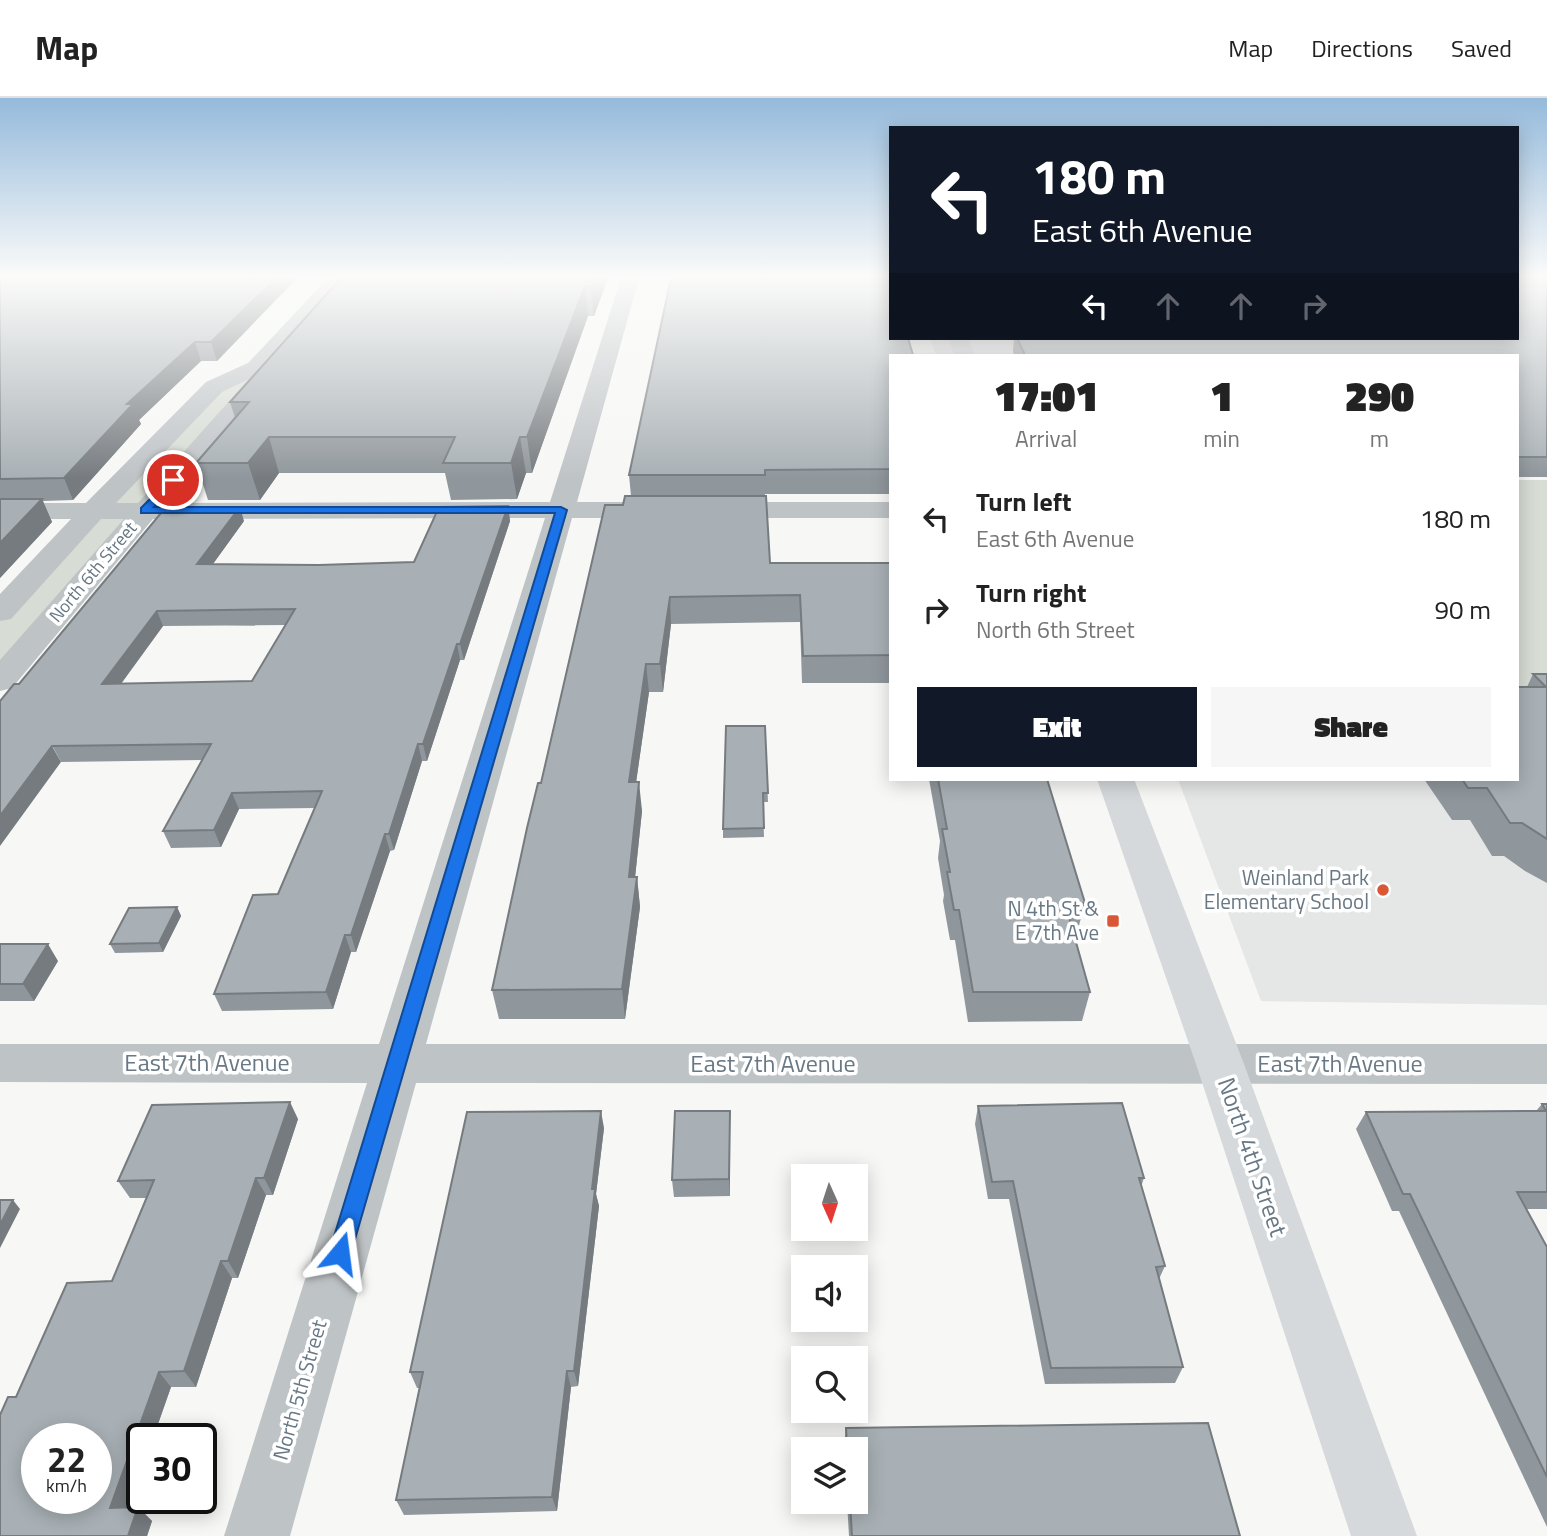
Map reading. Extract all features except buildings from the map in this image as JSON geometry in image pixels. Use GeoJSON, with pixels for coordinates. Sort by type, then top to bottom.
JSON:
{"type":"FeatureCollection","features":[{"type":"Feature","properties":{"kind":"main road","name":"North 4th Street"},"geometry":{"type":"LineString","coordinates":[[1116,781],[1220,1064],[1384,1536]]}},
{"type":"Feature","properties":{"kind":"street","name":"North 6th Street"},"geometry":{"type":"LineString","coordinates":[[0,612],[93,511],[214,387],[256,368],[277,345]]}},
{"type":"Feature","properties":{"kind":"street","name":"North 5th Street"},"geometry":{"type":"LineString","coordinates":[[257,1536],[610,345]]}},
{"type":"Feature","properties":{"kind":"street","name":"North 6th Street"},"geometry":{"type":"LineString","coordinates":[[0,681],[145,511],[260,383],[261,375],[256,368]]}},
{"type":"Feature","properties":{"kind":"street"},"geometry":{"type":"LineString","coordinates":[[0,511],[889,510]]}},
{"type":"Feature","properties":{"kind":"street","name":"East 7th Avenue"},"geometry":{"type":"LineString","coordinates":[[0,1063],[1547,1064]]}},
{"type":"Feature","properties":{"kind":"shaded area"},"geometry":{"type":"Polygon","coordinates":[[[933,345],[1199,345],[1206,354],[936,354],[933,345]]]}},
{"type":"Feature","properties":{"kind":"shaded area"},"geometry":{"type":"Polygon","coordinates":[[[261,375],[0,681],[0,612],[214,387],[261,375]]]}},
{"type":"Feature","properties":{"kind":"shaded area"},"geometry":{"type":"Polygon","coordinates":[[[1519,480],[1547,480],[1547,691],[1519,691],[1519,480]]]}},
{"type":"Feature","properties":{"kind":"shaded area","name":"Weinland Park Elementary School"},"geometry":{"type":"Polygon","coordinates":[[[1547,687],[1547,1005],[1261,1001],[1179,781],[1519,781],[1519,773],[1547,687]]]}},
{"type":"Feature","properties":{"kind":"place","name":"Weinland Park Elementary School"},"geometry":{"type":"Point","coordinates":[1383,890]}},
{"type":"Feature","properties":{"kind":"place","name":"N 4th St & E 7th Ave"},"geometry":{"type":"Point","coordinates":[1113,921]}},
{"type":"Feature","properties":{"kind":"route"},"geometry":{"type":"LineString","coordinates":[[173,480],[145,511],[561,510],[340,1253]]}}]}
